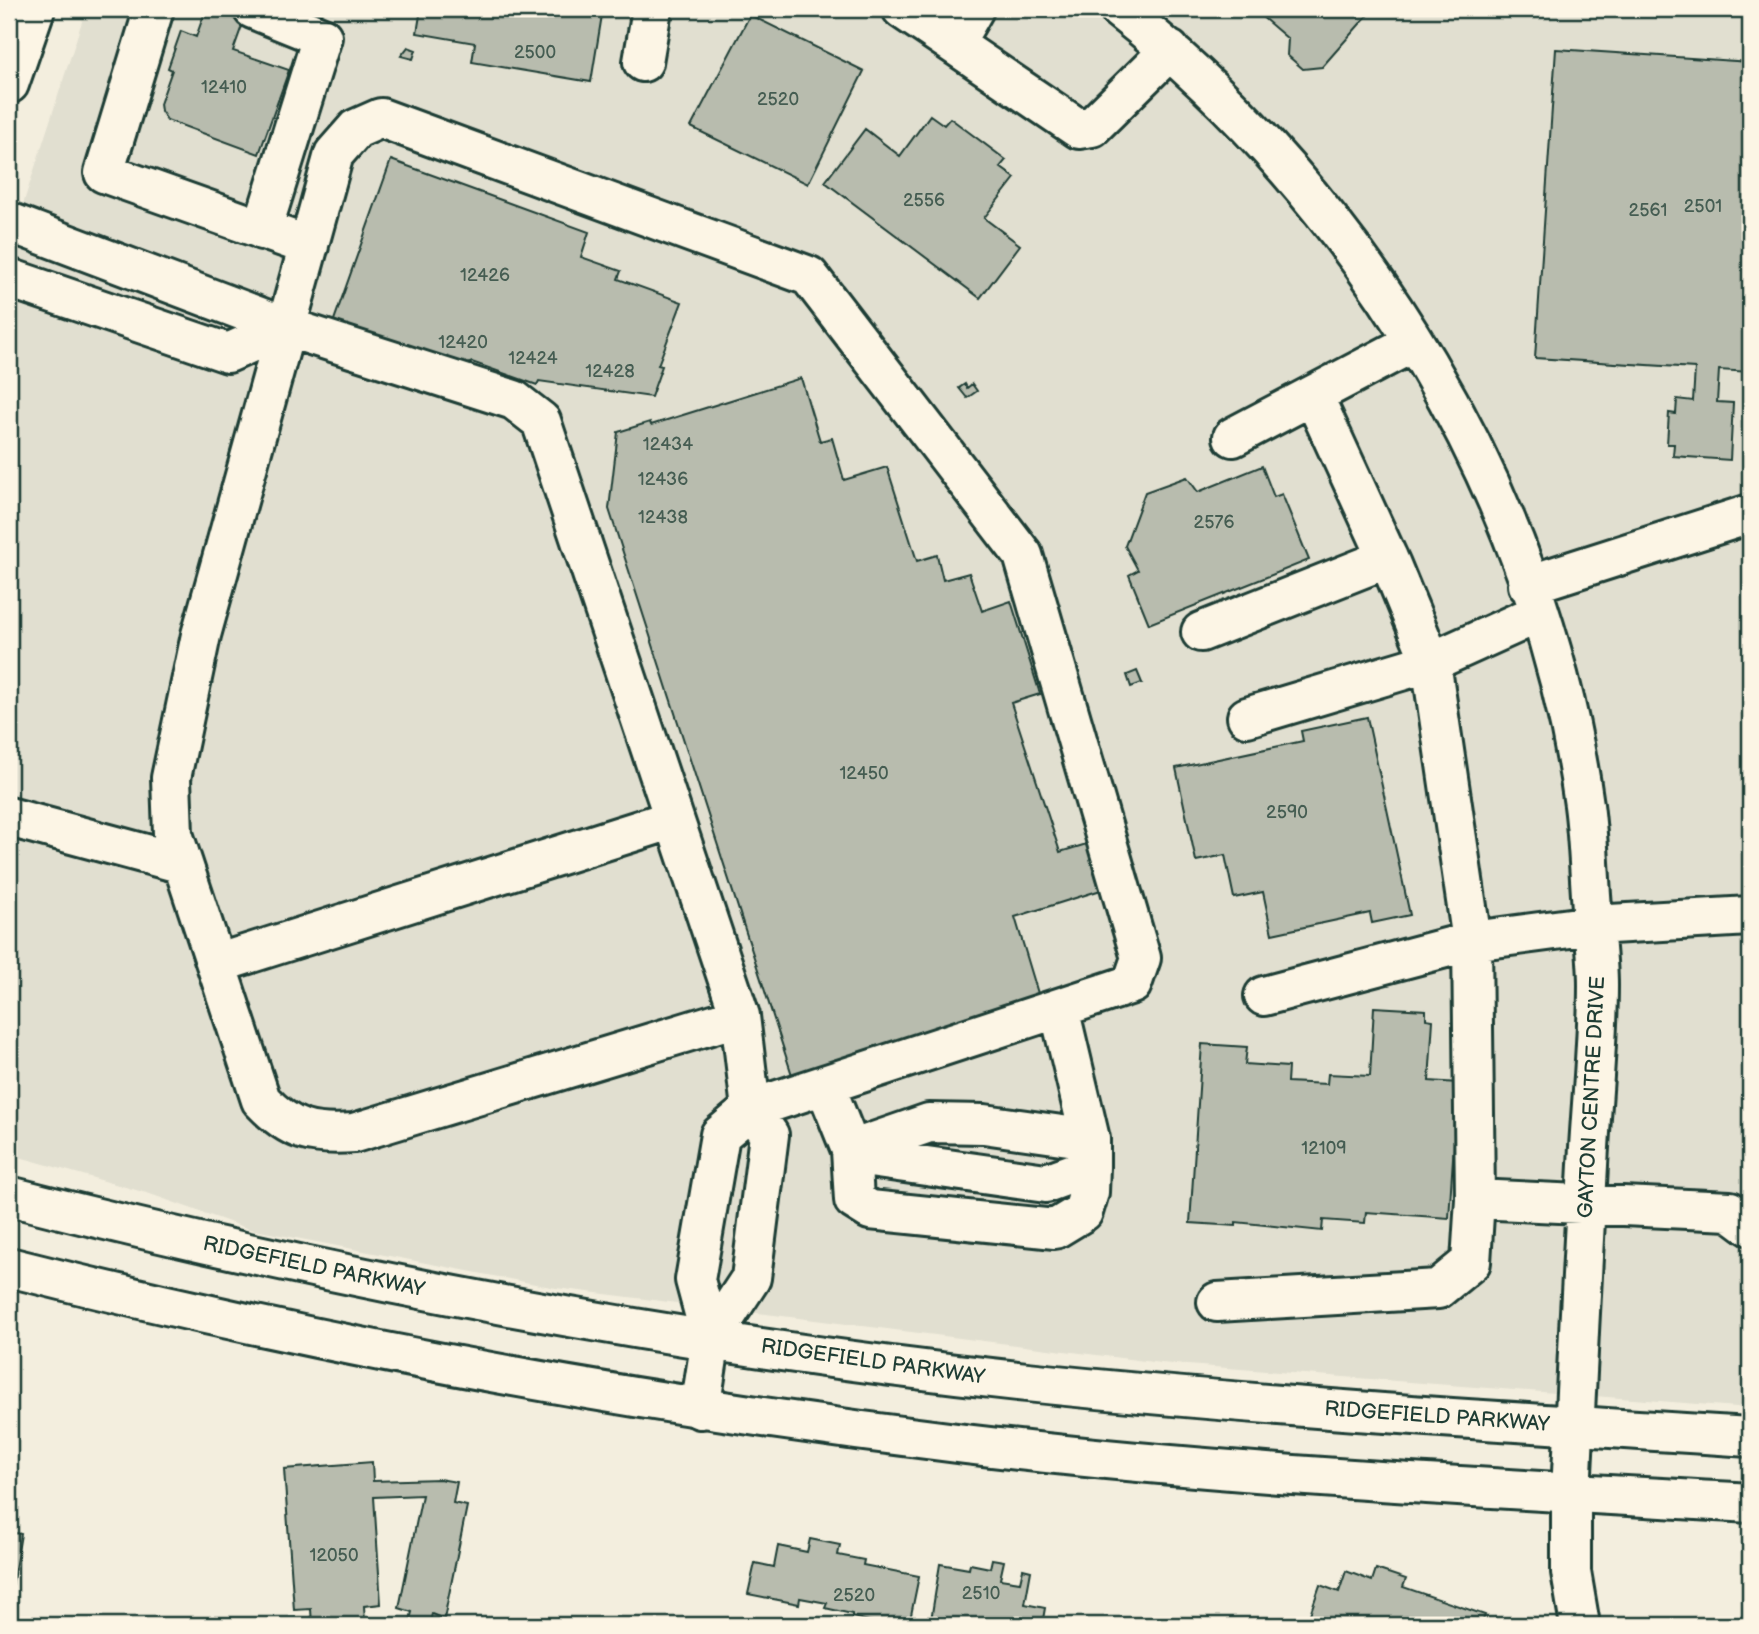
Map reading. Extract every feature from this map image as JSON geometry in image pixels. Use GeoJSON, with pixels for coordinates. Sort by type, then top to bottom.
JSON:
{"type":"FeatureCollection","features":[{"type":"Feature","properties":{"kind":"main road"},"geometry":{"type":"LineString","coordinates":[[9,84],[35,9]]}},
{"type":"Feature","properties":{"kind":"main road"},"geometry":{"type":"LineString","coordinates":[[154,9],[104,173],[309,246]]}},
{"type":"Feature","properties":{"kind":"main road"},"geometry":{"type":"LineString","coordinates":[[253,9],[322,37],[262,230]]}},
{"type":"Feature","properties":{"kind":"main road"},"geometry":{"type":"LineString","coordinates":[[643,62],[652,9]]}},
{"type":"Feature","properties":{"kind":"main road"},"geometry":{"type":"LineString","coordinates":[[902,9],[1079,129],[1092,127],[1170,50]]}},
{"type":"Feature","properties":{"kind":"main road"},"geometry":{"type":"LineString","coordinates":[[954,44],[974,9]]}},
{"type":"Feature","properties":{"kind":"main road","name":"GAYTON CENTRE DRIVE"},"geometry":{"type":"LineString","coordinates":[[1119,9],[1170,50],[1259,136],[1328,216],[1395,308],[1457,416],[1490,488],[1534,599],[1570,728],[1584,805],[1598,983],[1571,1493],[1571,1572],[1580,1625]]}},
{"type":"Feature","properties":{"kind":"main road"},"geometry":{"type":"LineString","coordinates":[[700,1409],[711,1339],[695,1280],[720,1136],[751,1109],[1132,984],[1141,958],[1023,555],[809,276],[381,118],[356,129],[334,154],[201,635],[171,778],[173,834],[261,1100],[281,1121],[319,1136],[355,1133],[740,1016]]}},
{"type":"Feature","properties":{"kind":"main road"},"geometry":{"type":"LineString","coordinates":[[9,222],[286,327],[514,400],[541,421],[740,1016],[751,1109],[769,1135],[751,1278],[711,1339]]}},
{"type":"Feature","properties":{"kind":"main road"},"geometry":{"type":"LineString","coordinates":[[9,278],[228,353],[286,327]]}},
{"type":"Feature","properties":{"kind":"main road"},"geometry":{"type":"LineString","coordinates":[[1233,437],[1414,342]]}},
{"type":"Feature","properties":{"kind":"main road"},"geometry":{"type":"LineString","coordinates":[[1216,1302],[1438,1289],[1472,1262],[1475,1199],[1472,941],[1431,662],[1388,558],[1313,395]]}},
{"type":"Feature","properties":{"kind":"main road"},"geometry":{"type":"LineString","coordinates":[[1247,717],[1431,662],[1534,599],[1750,514]]}},
{"type":"Feature","properties":{"kind":"main road"},"geometry":{"type":"LineString","coordinates":[[1201,632],[1388,558]]}},
{"type":"Feature","properties":{"kind":"main road"},"geometry":{"type":"LineString","coordinates":[[9,817],[183,864]]}},
{"type":"Feature","properties":{"kind":"main road"},"geometry":{"type":"LineString","coordinates":[[216,964],[674,819]]}},
{"type":"Feature","properties":{"kind":"main road"},"geometry":{"type":"LineString","coordinates":[[1264,996],[1472,941],[1593,925],[1750,916]]}},
{"type":"Feature","properties":{"kind":"main road"},"geometry":{"type":"LineString","coordinates":[[825,1085],[851,1150],[854,1200],[870,1210],[1055,1229],[1083,1212],[1089,1192],[1090,1153],[1059,1008]]}},
{"type":"Feature","properties":{"kind":"main road"},"geometry":{"type":"LineString","coordinates":[[851,1150],[929,1123],[984,1124],[1090,1153]]}},
{"type":"Feature","properties":{"kind":"main road"},"geometry":{"type":"LineString","coordinates":[[851,1150],[877,1159],[1046,1183],[1090,1153]]}},
{"type":"Feature","properties":{"kind":"main road","name":"RIDGEFIELD PARKWAY"},"geometry":{"type":"LineString","coordinates":[[9,1196],[107,1222],[399,1284],[711,1339],[1038,1383],[1574,1426],[1750,1437]]}},
{"type":"Feature","properties":{"kind":"main road"},"geometry":{"type":"LineString","coordinates":[[1475,1199],[1586,1202],[1730,1211],[1750,1226]]}},
{"type":"Feature","properties":{"kind":"main road"},"geometry":{"type":"LineString","coordinates":[[9,1267],[307,1338],[466,1369],[700,1409],[1080,1456],[1571,1493],[1750,1503]]}},
{"type":"Feature","properties":{"kind":"shaded area"},"geometry":{"type":"Polygon","coordinates":[[[86,9],[1750,9],[1750,1408],[1161,1363],[556,1288],[249,1229],[150,1194],[9,1154],[9,248],[86,9]]]}},
{"type":"Feature","properties":{"kind":"building"},"geometry":{"type":"Polygon","coordinates":[[[206,9],[248,9],[233,51],[289,70],[259,154],[167,120],[161,111],[160,104],[172,70],[168,68],[181,31],[196,37],[206,9]]]}},
{"type":"Feature","properties":{"kind":"building"},"geometry":{"type":"Polygon","coordinates":[[[421,9],[603,9],[591,82],[472,62],[475,43],[417,33],[421,9]]]}},
{"type":"Feature","properties":{"kind":"building"},"geometry":{"type":"Polygon","coordinates":[[[1253,9],[1373,9],[1322,67],[1303,69],[1287,55],[1288,39],[1253,9]]]}},
{"type":"Feature","properties":{"kind":"building"},"geometry":{"type":"Polygon","coordinates":[[[750,15],[864,71],[808,184],[691,127],[750,15]]]}},
{"type":"Feature","properties":{"kind":"building"},"geometry":{"type":"Polygon","coordinates":[[[408,47],[416,50],[413,59],[401,56],[408,47]]]}},
{"type":"Feature","properties":{"kind":"building"},"geometry":{"type":"Polygon","coordinates":[[[1556,49],[1750,62],[1750,372],[1719,370],[1717,402],[1733,403],[1730,460],[1673,456],[1674,444],[1667,444],[1669,413],[1676,414],[1677,399],[1693,401],[1695,368],[1535,358],[1556,49]]]}},
{"type":"Feature","properties":{"kind":"building"},"geometry":{"type":"Polygon","coordinates":[[[930,115],[944,125],[950,118],[1006,160],[1000,167],[1015,178],[984,218],[1020,245],[980,298],[825,182],[865,129],[900,156],[930,115]]]}},
{"type":"Feature","properties":{"kind":"building"},"geometry":{"type":"Polygon","coordinates":[[[391,160],[589,232],[581,257],[621,271],[618,279],[682,302],[658,365],[662,366],[651,397],[539,381],[537,385],[472,362],[455,370],[332,326],[391,160]]]}},
{"type":"Feature","properties":{"kind":"building"},"geometry":{"type":"Polygon","coordinates":[[[801,378],[820,441],[832,438],[844,480],[887,467],[917,561],[937,555],[943,580],[969,573],[982,611],[1011,601],[1040,694],[1011,703],[1060,852],[1090,843],[1104,889],[1015,917],[1040,1000],[793,1078],[609,509],[618,432],[650,422],[651,425],[801,378]]]}},
{"type":"Feature","properties":{"kind":"building"},"geometry":{"type":"Polygon","coordinates":[[[965,384],[967,388],[972,384],[977,391],[967,398],[959,388],[965,384]]]}},
{"type":"Feature","properties":{"kind":"building"},"geometry":{"type":"Polygon","coordinates":[[[1262,466],[1274,497],[1282,494],[1309,560],[1149,624],[1129,575],[1138,570],[1125,546],[1145,492],[1187,477],[1198,492],[1262,466]]]}},
{"type":"Feature","properties":{"kind":"building"},"geometry":{"type":"Polygon","coordinates":[[[1137,671],[1142,683],[1131,687],[1127,675],[1137,671]]]}},
{"type":"Feature","properties":{"kind":"building"},"geometry":{"type":"Polygon","coordinates":[[[1367,717],[1410,915],[1372,923],[1370,913],[1272,934],[1263,892],[1234,898],[1225,855],[1196,861],[1176,768],[1303,741],[1301,731],[1367,717]]]}},
{"type":"Feature","properties":{"kind":"building"},"geometry":{"type":"Polygon","coordinates":[[[1374,1007],[1426,1010],[1426,1019],[1433,1020],[1429,1081],[1458,1083],[1449,1218],[1366,1212],[1365,1223],[1323,1220],[1322,1231],[1236,1222],[1236,1226],[1190,1223],[1202,1044],[1247,1047],[1245,1064],[1288,1067],[1287,1082],[1327,1084],[1328,1074],[1370,1076],[1374,1007]]]}},
{"type":"Feature","properties":{"kind":"building"},"geometry":{"type":"Polygon","coordinates":[[[372,1462],[373,1481],[439,1479],[457,1482],[453,1503],[467,1506],[444,1619],[432,1614],[429,1625],[312,1625],[311,1609],[294,1610],[284,1469],[372,1462]],[[422,1495],[374,1497],[381,1604],[364,1606],[365,1623],[410,1620],[412,1612],[399,1608],[422,1495]]]}},
{"type":"Feature","properties":{"kind":"building"},"geometry":{"type":"Polygon","coordinates":[[[9,1532],[21,1534],[9,1604],[9,1532]]]}},
{"type":"Feature","properties":{"kind":"building"},"geometry":{"type":"Polygon","coordinates":[[[810,1539],[840,1545],[838,1555],[864,1560],[863,1565],[919,1576],[909,1625],[886,1625],[852,1617],[852,1614],[825,1608],[827,1603],[800,1598],[799,1604],[748,1594],[755,1563],[774,1567],[778,1546],[807,1552],[810,1539]]]}},
{"type":"Feature","properties":{"kind":"building"},"geometry":{"type":"Polygon","coordinates":[[[992,1559],[1004,1561],[1000,1579],[1020,1582],[1023,1569],[1031,1571],[1025,1604],[1045,1608],[1042,1625],[961,1625],[931,1620],[940,1564],[969,1569],[970,1564],[990,1568],[992,1559]]]}},
{"type":"Feature","properties":{"kind":"building"},"geometry":{"type":"Polygon","coordinates":[[[1376,1569],[1406,1579],[1403,1587],[1485,1615],[1481,1625],[1335,1625],[1309,1617],[1320,1585],[1339,1592],[1346,1571],[1372,1581],[1376,1569]]]}}]}
